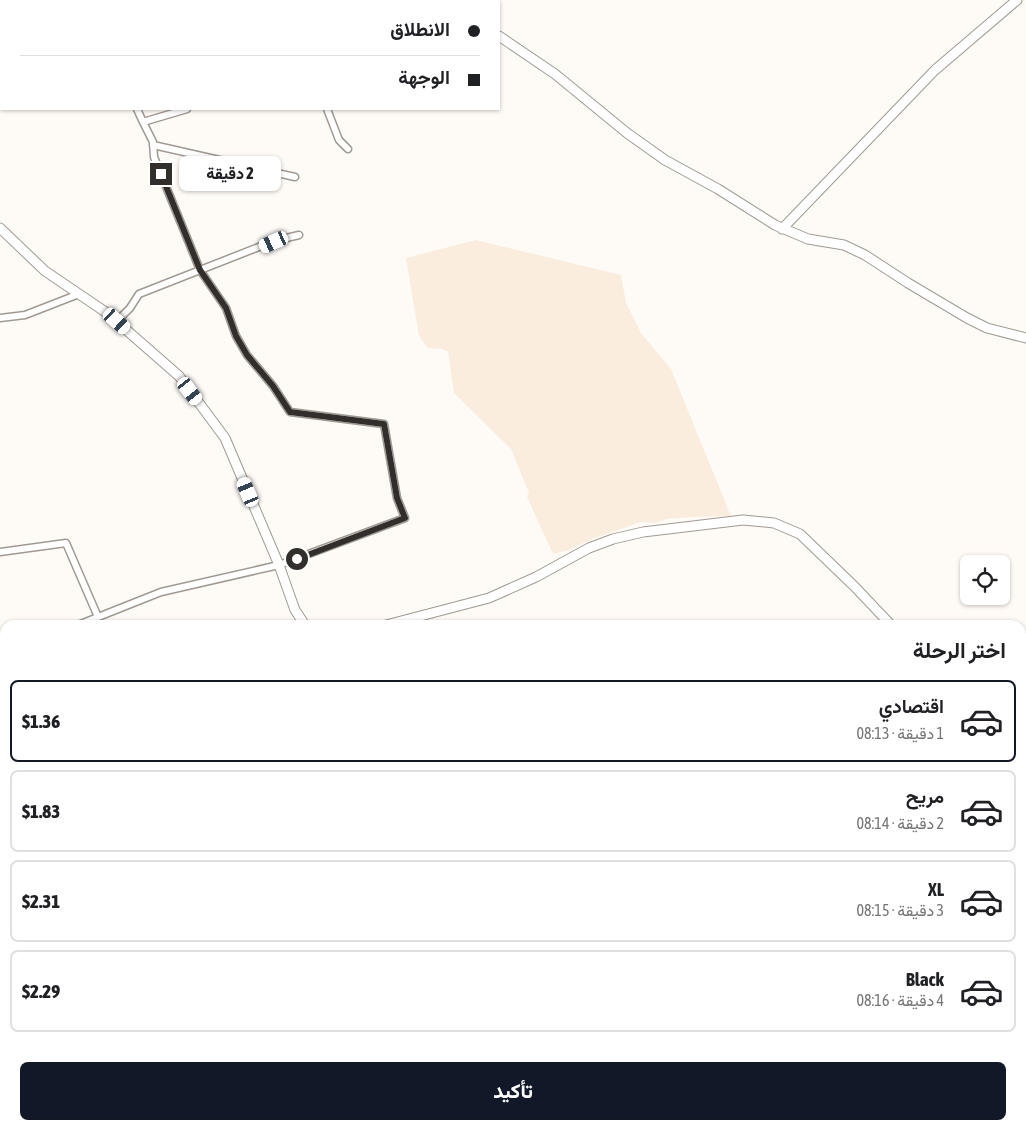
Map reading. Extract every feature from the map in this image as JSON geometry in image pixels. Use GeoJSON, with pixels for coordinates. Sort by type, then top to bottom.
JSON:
{"type":"FeatureCollection","features":[{"type":"Feature","properties":{"kind":"street"},"geometry":{"type":"LineString","coordinates":[[782,229],[935,70],[1016,0]]}},
{"type":"Feature","properties":{"kind":"street"},"geometry":{"type":"LineString","coordinates":[[500,37],[555,74],[627,133],[665,160],[782,229],[808,239],[844,245],[865,255],[967,318],[987,328],[1026,338]]}},
{"type":"Feature","properties":{"kind":"street"},"geometry":{"type":"LineString","coordinates":[[90,620],[161,592],[279,566],[405,518],[397,498],[384,424],[290,412],[273,386],[247,355],[236,336],[226,308],[200,270],[154,157],[153,145],[137,110]]}},
{"type":"Feature","properties":{"kind":"street"},"geometry":{"type":"LineString","coordinates":[[143,122],[184,110]]}},
{"type":"Feature","properties":{"kind":"street"},"geometry":{"type":"LineString","coordinates":[[326,110],[339,140],[348,149]]}},
{"type":"Feature","properties":{"kind":"street"},"geometry":{"type":"LineString","coordinates":[[153,145],[295,178]]}},
{"type":"Feature","properties":{"kind":"street"},"geometry":{"type":"LineString","coordinates":[[0,228],[45,271],[117,321],[179,376],[225,438],[296,610],[303,620]]}},
{"type":"Feature","properties":{"kind":"street"},"geometry":{"type":"LineString","coordinates":[[117,321],[130,308],[139,294],[274,242],[299,236]]}},
{"type":"Feature","properties":{"kind":"street"},"geometry":{"type":"LineString","coordinates":[[0,318],[25,315],[79,294]]}},
{"type":"Feature","properties":{"kind":"street"},"geometry":{"type":"LineString","coordinates":[[405,620],[489,598],[536,577],[589,548],[613,539],[643,532],[743,520],[774,523],[800,534],[856,587],[886,620]]}},
{"type":"Feature","properties":{"kind":"street"},"geometry":{"type":"LineString","coordinates":[[0,552],[66,543],[98,617]]}},
{"type":"Feature","properties":{"kind":"shaded area"},"geometry":{"type":"Polygon","coordinates":[[[476,240],[621,275],[626,303],[641,333],[671,369],[731,516],[667,519],[656,523],[641,522],[592,539],[569,550],[553,554],[527,497],[529,493],[511,449],[454,393],[448,352],[442,349],[428,348],[419,336],[406,258],[476,240]]]}},
{"type":"Feature","properties":{"kind":"route"},"geometry":{"type":"LineString","coordinates":[[161,174],[200,270],[226,308],[236,336],[247,355],[273,386],[290,412],[384,424],[397,498],[405,518],[297,559]]}}]}
